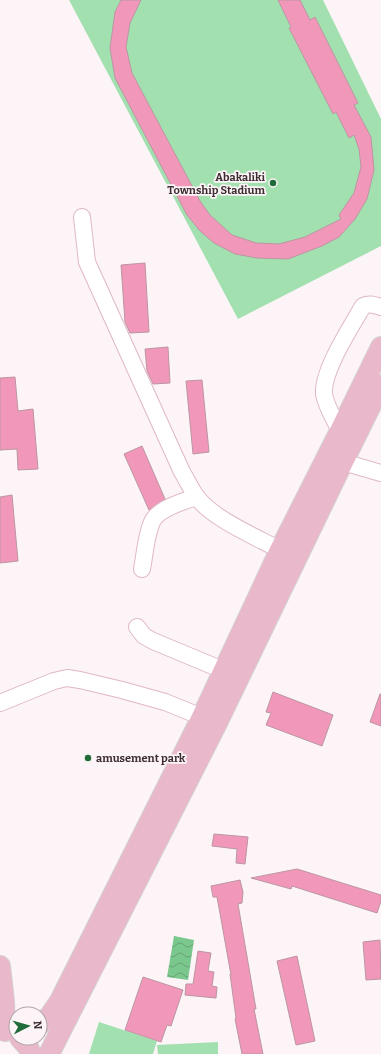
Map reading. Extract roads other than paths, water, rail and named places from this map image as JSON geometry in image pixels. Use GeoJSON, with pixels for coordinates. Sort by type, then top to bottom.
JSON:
{"type":"FeatureCollection","features":[{"type":"Feature","properties":{"kind":"main road"},"geometry":{"type":"LineString","coordinates":[[48,1054],[218,723],[335,458],[340,431],[381,347]]}},
{"type":"Feature","properties":{"kind":"main road"},"geometry":{"type":"LineString","coordinates":[[48,1018],[60,1001],[202,717],[280,550],[381,385]]}},
{"type":"Feature","properties":{"kind":"main road"},"geometry":{"type":"LineString","coordinates":[[0,966],[4,1001],[8,1017]]}},
{"type":"Feature","properties":{"kind":"street"},"geometry":{"type":"LineString","coordinates":[[82,217],[87,262],[182,472],[196,497],[224,520],[280,550]]}},
{"type":"Feature","properties":{"kind":"street"},"geometry":{"type":"LineString","coordinates":[[340,431],[324,394],[326,377],[340,347],[363,306],[372,304],[381,307]]}},
{"type":"Feature","properties":{"kind":"street"},"geometry":{"type":"LineString","coordinates":[[335,458],[381,473]]}},
{"type":"Feature","properties":{"kind":"street"},"geometry":{"type":"LineString","coordinates":[[142,569],[147,538],[153,519],[177,503],[196,497]]}},
{"type":"Feature","properties":{"kind":"street"},"geometry":{"type":"LineString","coordinates":[[137,628],[144,636],[153,641],[224,672]]}},
{"type":"Feature","properties":{"kind":"street"},"geometry":{"type":"LineString","coordinates":[[0,703],[54,681],[68,678],[108,686],[166,702],[202,717]]}},
{"type":"Feature","properties":{"kind":"water"},"geometry":{"type":"Polygon","coordinates":[[[174,936],[194,940],[188,980],[167,977],[174,936]]]}},
{"type":"Feature","properties":{"kind":"place","name":"Abakaliki Township Stadium"},"geometry":{"type":"Point","coordinates":[273,183]}},
{"type":"Feature","properties":{"kind":"place","name":"amusement park"},"geometry":{"type":"Point","coordinates":[88,758]}}]}
